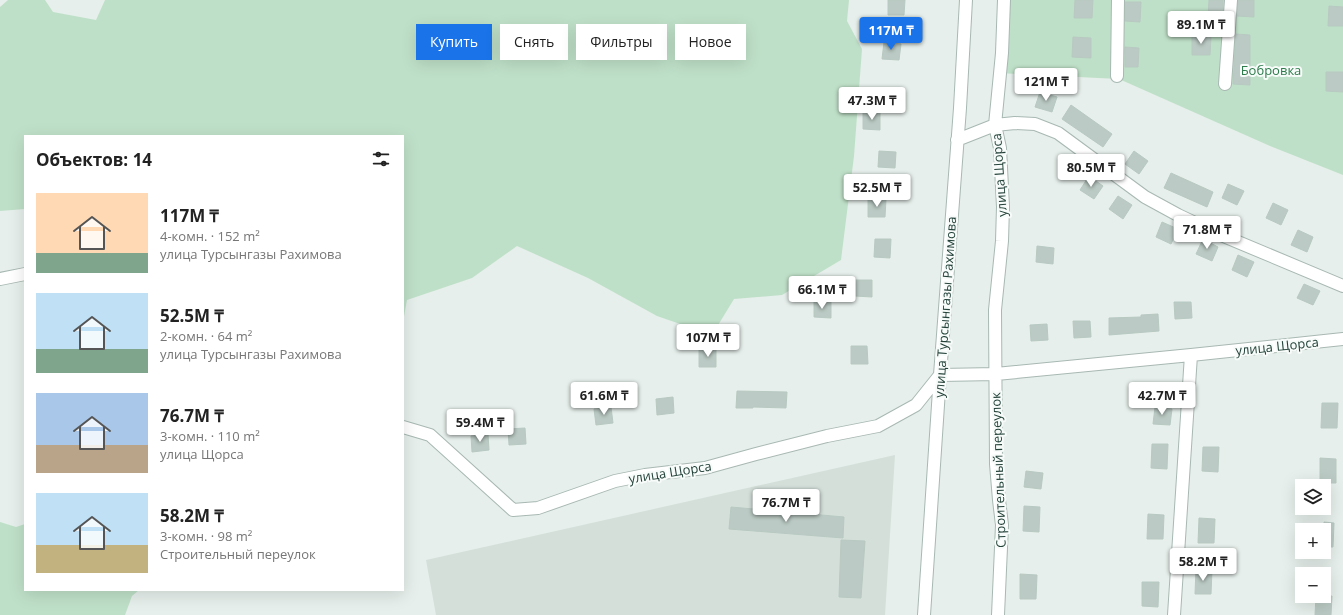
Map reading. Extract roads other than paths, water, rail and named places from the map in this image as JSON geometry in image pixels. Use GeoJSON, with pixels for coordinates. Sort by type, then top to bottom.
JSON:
{"type":"FeatureCollection","features":[{"type":"Feature","properties":{"kind":"street","name":"улица Турсынгазы Рахимова"},"geometry":{"type":"LineString","coordinates":[[924,615],[960,108],[966,0]]}},
{"type":"Feature","properties":{"kind":"street"},"geometry":{"type":"LineString","coordinates":[[957,140],[995,125],[1002,53],[1004,0]]}},
{"type":"Feature","properties":{"kind":"street"},"geometry":{"type":"LineString","coordinates":[[1117,76],[1118,0]]}},
{"type":"Feature","properties":{"kind":"street"},"geometry":{"type":"LineString","coordinates":[[1225,84],[1230,0]]}},
{"type":"Feature","properties":{"kind":"street","name":"улица Щорса"},"geometry":{"type":"LineString","coordinates":[[996,374],[995,310],[1002,241],[1003,207],[1000,148],[995,125],[1015,123],[1035,124],[1058,133],[1145,197],[1178,215],[1214,232],[1343,286]]}},
{"type":"Feature","properties":{"kind":"street"},"geometry":{"type":"LineString","coordinates":[[5,278],[24,274]]}},
{"type":"Feature","properties":{"kind":"street","name":"улица Щорса"},"geometry":{"type":"LineString","coordinates":[[404,427],[430,435],[513,510],[538,508],[615,481],[645,475],[705,468],[820,438],[878,426],[916,405],[940,375],[996,374],[1343,339]]}},
{"type":"Feature","properties":{"kind":"street"},"geometry":{"type":"LineString","coordinates":[[1174,615],[1190,355]]}},
{"type":"Feature","properties":{"kind":"street","name":"Строительный переулок"},"geometry":{"type":"LineString","coordinates":[[996,374],[996,464],[998,500],[1002,525],[998,615]]}},
{"type":"Feature","properties":{"kind":"park label","name":"Бобровка"},"geometry":{"type":"Point","coordinates":[1271,70]}}]}
